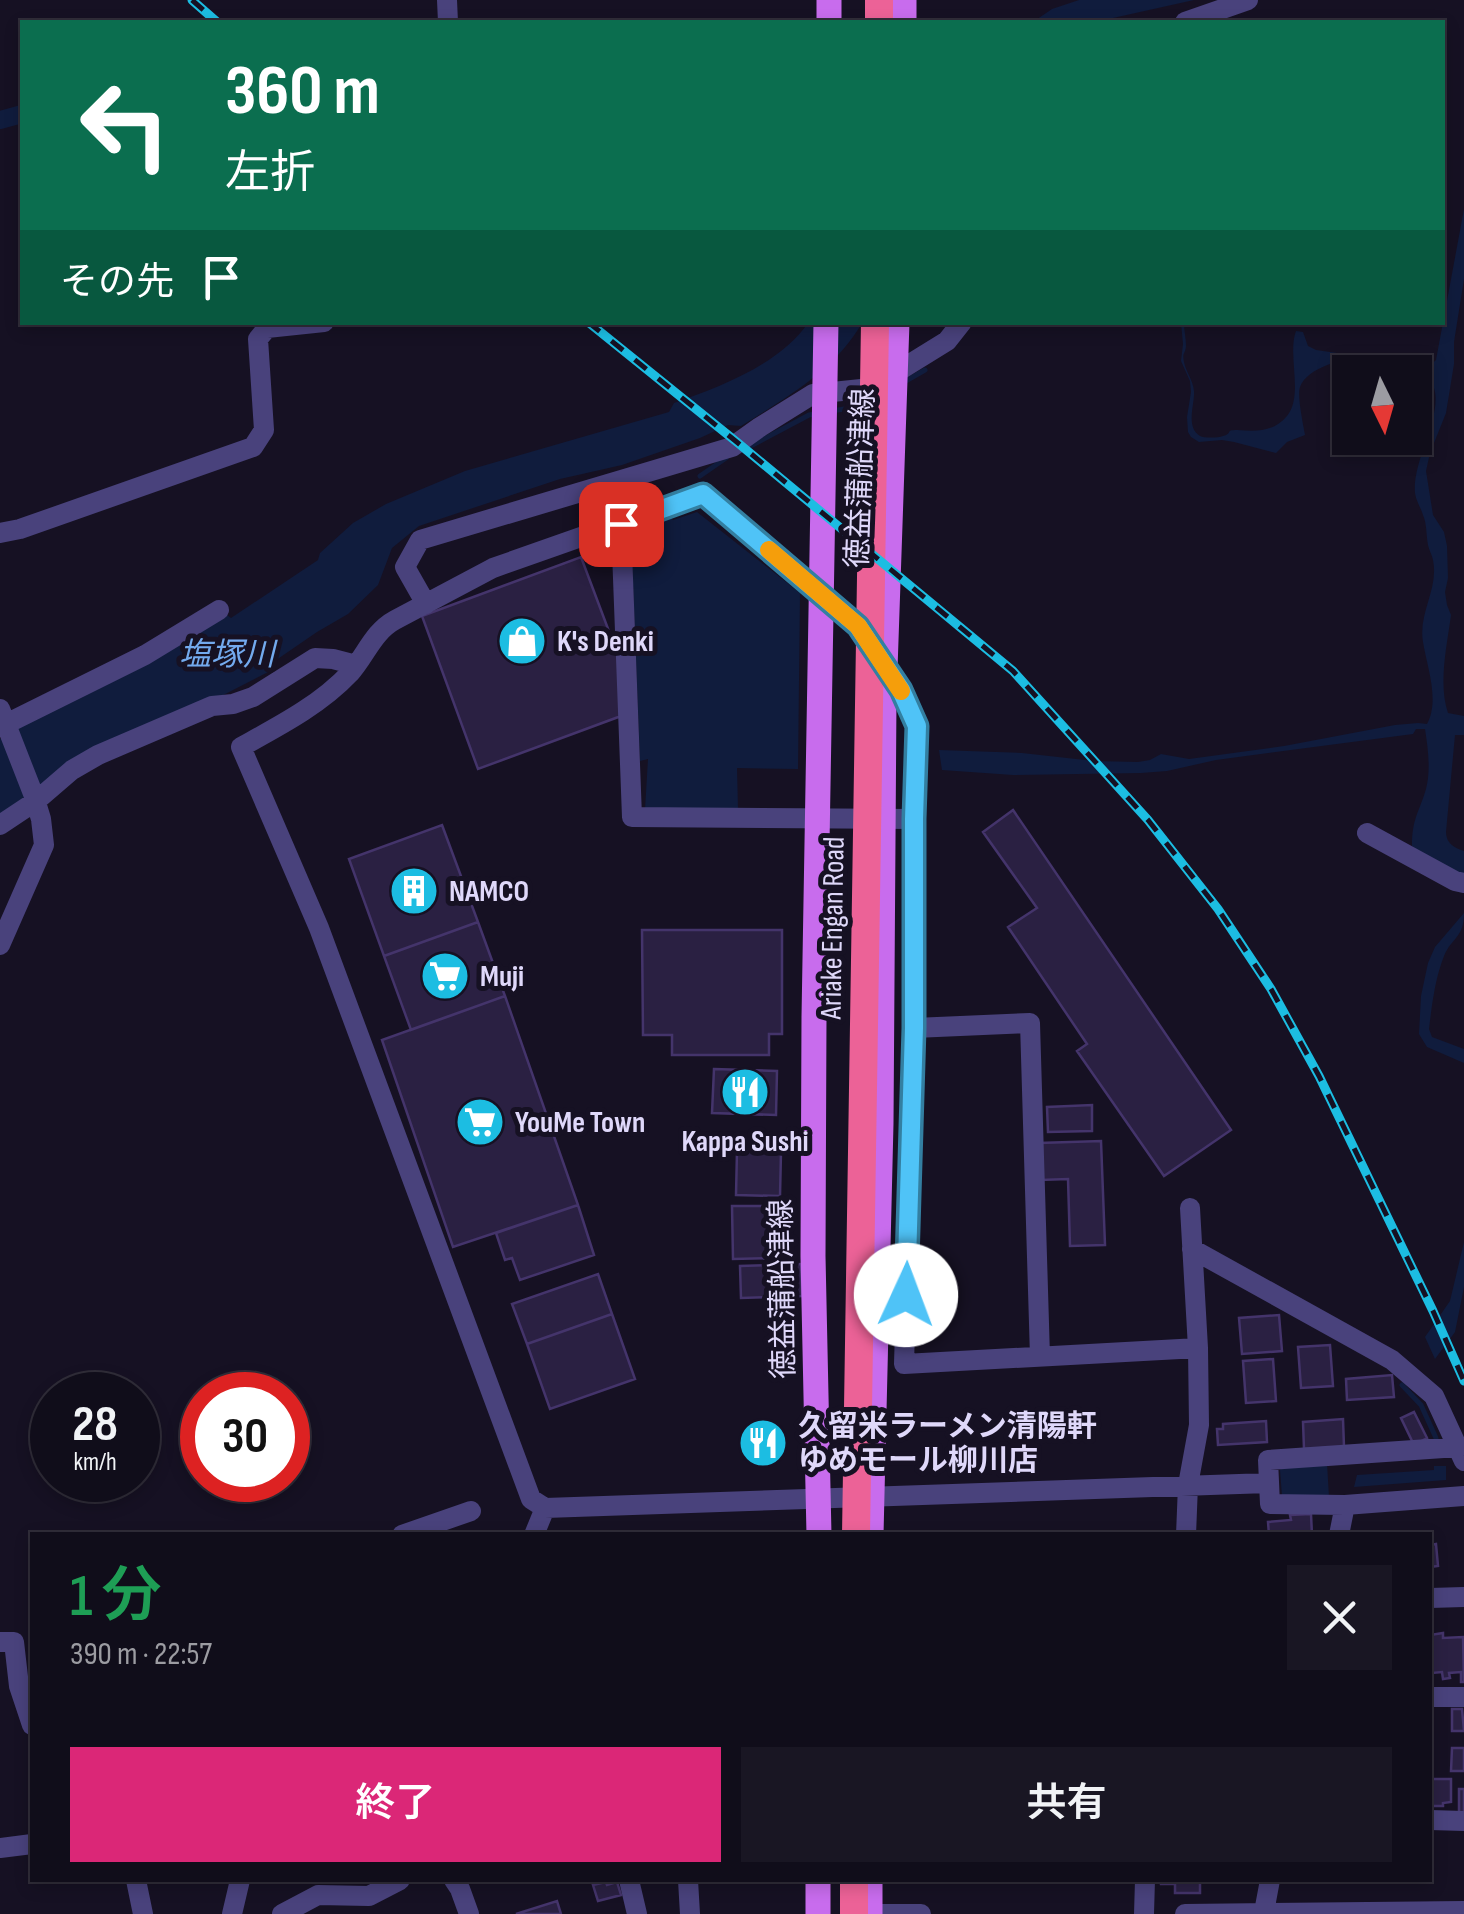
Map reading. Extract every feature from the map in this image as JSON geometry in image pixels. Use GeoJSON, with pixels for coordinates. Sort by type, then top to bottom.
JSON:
{"type":"FeatureCollection","features":[{"type":"Feature","properties":{"kind":"highway","name":"Ariake Engan Road"},"geometry":{"type":"LineString","coordinates":[[856,1532],[874,325]]}},
{"type":"Feature","properties":{"kind":"highway"},"geometry":{"type":"LineString","coordinates":[[854,1882],[854,1914]]}},
{"type":"Feature","properties":{"kind":"main road","name":"徳益蒲船津線"},"geometry":{"type":"LineString","coordinates":[[819,1532],[813,1256],[814,1016],[826,325]]}},
{"type":"Feature","properties":{"kind":"main road","name":"徳益蒲船津線"},"geometry":{"type":"LineString","coordinates":[[871,1532],[881,1123],[884,698],[897,325]]}},
{"type":"Feature","properties":{"kind":"main road"},"geometry":{"type":"LineString","coordinates":[[818,1882],[818,1914]]}},
{"type":"Feature","properties":{"kind":"main road"},"geometry":{"type":"LineString","coordinates":[[868,1914],[870,1882]]}},
{"type":"Feature","properties":{"kind":"street"},"geometry":{"type":"LineString","coordinates":[[1191,20],[1248,0]]}},
{"type":"Feature","properties":{"kind":"street"},"geometry":{"type":"LineString","coordinates":[[0,533],[253,447],[264,430],[258,339],[268,328],[296,325]]}},
{"type":"Feature","properties":{"kind":"street"},"geometry":{"type":"LineString","coordinates":[[426,604],[406,567],[420,540],[732,447],[814,394],[870,388],[947,341],[960,325]]}},
{"type":"Feature","properties":{"kind":"street"},"geometry":{"type":"LineString","coordinates":[[1198,1348],[904,1364],[914,1028],[917,726],[901,690],[858,626],[703,494],[493,568],[382,627],[350,673],[300,715],[241,747],[318,928],[531,1499],[544,1508],[1268,1483]]}},
{"type":"Feature","properties":{"kind":"street"},"geometry":{"type":"LineString","coordinates":[[621,524],[632,818],[914,819]]}},
{"type":"Feature","properties":{"kind":"street"},"geometry":{"type":"LineString","coordinates":[[0,945],[44,844],[35,798],[2,720],[145,655],[219,610]]}},
{"type":"Feature","properties":{"kind":"street"},"geometry":{"type":"LineString","coordinates":[[0,825],[98,755],[212,706],[254,696],[315,658],[356,664]]}},
{"type":"Feature","properties":{"kind":"street"},"geometry":{"type":"LineString","coordinates":[[1368,833],[1464,883]]}},
{"type":"Feature","properties":{"kind":"street"},"geometry":{"type":"LineString","coordinates":[[914,1028],[1030,1023],[1040,1357]]}},
{"type":"Feature","properties":{"kind":"street"},"geometry":{"type":"LineString","coordinates":[[1186,1532],[1188,1485],[1198,1425],[1190,1208]]}},
{"type":"Feature","properties":{"kind":"street"},"geometry":{"type":"LineString","coordinates":[[1192,1250],[1392,1360],[1434,1396],[1461,1454],[1268,1460],[1270,1504],[1345,1505],[1464,1496]]}},
{"type":"Feature","properties":{"kind":"street"},"geometry":{"type":"LineString","coordinates":[[877,1262],[908,1260]]}},
{"type":"Feature","properties":{"kind":"street"},"geometry":{"type":"LineString","coordinates":[[1339,1532],[1345,1505]]}},
{"type":"Feature","properties":{"kind":"street"},"geometry":{"type":"LineString","coordinates":[[535,1532],[544,1508]]}},
{"type":"Feature","properties":{"kind":"street"},"geometry":{"type":"LineString","coordinates":[[411,1532],[471,1511]]}},
{"type":"Feature","properties":{"kind":"street"},"geometry":{"type":"LineString","coordinates":[[1432,1598],[1464,1597]]}},
{"type":"Feature","properties":{"kind":"street"},"geometry":{"type":"LineString","coordinates":[[0,1642],[14,1642],[19,1686],[30,1719]]}},
{"type":"Feature","properties":{"kind":"street"},"geometry":{"type":"LineString","coordinates":[[1432,1698],[1464,1697]]}},
{"type":"Feature","properties":{"kind":"street"},"geometry":{"type":"LineString","coordinates":[[1432,1820],[1464,1820]]}},
{"type":"Feature","properties":{"kind":"street"},"geometry":{"type":"LineString","coordinates":[[0,1848],[30,1844]]}},
{"type":"Feature","properties":{"kind":"street"},"geometry":{"type":"LineString","coordinates":[[136,1882],[143,1914]]}},
{"type":"Feature","properties":{"kind":"street"},"geometry":{"type":"LineString","coordinates":[[232,1914],[240,1882]]}},
{"type":"Feature","properties":{"kind":"street"},"geometry":{"type":"LineString","coordinates":[[282,1914],[318,1888],[369,1896],[396,1882]]}},
{"type":"Feature","properties":{"kind":"street"},"geometry":{"type":"LineString","coordinates":[[455,1882],[469,1914]]}},
{"type":"Feature","properties":{"kind":"street"},"geometry":{"type":"LineString","coordinates":[[629,1882],[637,1914]]}},
{"type":"Feature","properties":{"kind":"street"},"geometry":{"type":"LineString","coordinates":[[688,1882],[690,1914]]}},
{"type":"Feature","properties":{"kind":"street"},"geometry":{"type":"LineString","coordinates":[[1144,1914],[1145,1882]]}},
{"type":"Feature","properties":{"kind":"street"},"geometry":{"type":"LineString","coordinates":[[1264,1912],[1270,1882]]}},
{"type":"Feature","properties":{"kind":"street"},"geometry":{"type":"LineString","coordinates":[[1185,1914],[1464,1910]]}},
{"type":"Feature","properties":{"kind":"street"},"geometry":{"type":"LineString","coordinates":[[868,1914],[920,1914]]}},
{"type":"Feature","properties":{"kind":"water"},"geometry":{"type":"Polygon","coordinates":[[[1079,0],[1194,0],[1104,20],[1036,20],[1052,9],[1079,0]]]}},
{"type":"Feature","properties":{"kind":"water"},"geometry":{"type":"Polygon","coordinates":[[[1464,209],[1464,279],[1454,364],[1446,413],[1432,448],[1436,399],[1432,364],[1445,325],[1464,209]]]}},
{"type":"Feature","properties":{"kind":"water","name":"塩塚川"},"geometry":{"type":"Polygon","coordinates":[[[806,325],[861,325],[824,369],[741,426],[728,425],[622,465],[560,479],[419,526],[392,548],[378,585],[348,614],[266,667],[268,672],[28,795],[0,814],[0,739],[227,615],[231,618],[318,560],[320,553],[353,523],[386,504],[465,471],[669,412],[674,403],[765,362],[806,325]]]}},
{"type":"Feature","properties":{"kind":"water"},"geometry":{"type":"Polygon","coordinates":[[[1184,325],[1183,356],[1194,391],[1193,427],[1202,437],[1211,438],[1233,430],[1264,430],[1287,416],[1294,397],[1296,331],[1303,332],[1308,346],[1316,350],[1365,353],[1332,355],[1332,364],[1304,380],[1299,397],[1305,435],[1287,442],[1276,453],[1222,440],[1199,442],[1191,437],[1187,417],[1190,381],[1181,361],[1184,325]]]}},
{"type":"Feature","properties":{"kind":"water"},"geometry":{"type":"Polygon","coordinates":[[[1422,455],[1430,455],[1426,471],[1433,515],[1444,532],[1447,546],[1445,592],[1451,615],[1444,664],[1445,702],[1448,713],[1464,716],[1464,735],[1455,735],[1446,832],[1451,844],[1464,851],[1464,877],[1429,860],[1412,846],[1428,774],[1425,729],[1416,729],[1413,734],[1216,760],[1167,771],[1013,775],[942,770],[939,750],[1138,762],[1161,754],[1189,759],[1395,725],[1427,724],[1433,694],[1422,631],[1434,571],[1416,496],[1422,455]]]}},
{"type":"Feature","properties":{"kind":"water"},"geometry":{"type":"Polygon","coordinates":[[[697,512],[800,593],[798,769],[737,768],[738,809],[645,810],[648,759],[640,761],[631,534],[669,516],[673,520],[697,512]]]}},
{"type":"Feature","properties":{"kind":"water"},"geometry":{"type":"Polygon","coordinates":[[[1464,913],[1460,933],[1441,965],[1429,1029],[1432,1037],[1464,1049],[1464,1063],[1427,1047],[1419,1034],[1428,963],[1435,947],[1464,913]]]}},
{"type":"Feature","properties":{"kind":"water"},"geometry":{"type":"Polygon","coordinates":[[[1464,1242],[1464,1287],[1455,1332],[1435,1359],[1425,1337],[1450,1301],[1464,1242]]]}},
{"type":"Feature","properties":{"kind":"water"},"geometry":{"type":"Polygon","coordinates":[[[1327,1463],[1329,1497],[1282,1496],[1283,1466],[1327,1463]]]}},
{"type":"Feature","properties":{"kind":"water"},"geometry":{"type":"Polygon","coordinates":[[[1434,1466],[1446,1466],[1446,1480],[1354,1487],[1357,1475],[1434,1470],[1434,1466]]]}},
{"type":"Feature","properties":{"kind":"building","name":"K's Denki"},"geometry":{"type":"Polygon","coordinates":[[[581,557],[622,666],[621,716],[478,769],[422,616],[581,557]]]}},
{"type":"Feature","properties":{"kind":"building"},"geometry":{"type":"Polygon","coordinates":[[[1013,810],[1231,1130],[1164,1176],[1077,1051],[1087,1044],[1008,927],[1037,908],[983,832],[1013,810]]]}},
{"type":"Feature","properties":{"kind":"building","name":"NAMCO"},"geometry":{"type":"Polygon","coordinates":[[[442,825],[478,922],[384,956],[349,859],[442,825]]]}},
{"type":"Feature","properties":{"kind":"building","name":"Muji"},"geometry":{"type":"Polygon","coordinates":[[[478,922],[505,996],[411,1030],[384,956],[478,922]]]}},
{"type":"Feature","properties":{"kind":"building"},"geometry":{"type":"Polygon","coordinates":[[[642,930],[782,930],[782,1034],[769,1034],[769,1055],[672,1055],[672,1035],[643,1035],[642,930]]]}},
{"type":"Feature","properties":{"kind":"building","name":"YouMe Town"},"geometry":{"type":"Polygon","coordinates":[[[505,996],[578,1205],[453,1247],[382,1040],[505,996]]]}},
{"type":"Feature","properties":{"kind":"building","name":"Kappa Sushi"},"geometry":{"type":"Polygon","coordinates":[[[714,1069],[777,1071],[776,1115],[712,1113],[714,1069]]]}},
{"type":"Feature","properties":{"kind":"building"},"geometry":{"type":"Polygon","coordinates":[[[1092,1105],[1092,1131],[1048,1132],[1047,1107],[1092,1105]]]}},
{"type":"Feature","properties":{"kind":"building"},"geometry":{"type":"Polygon","coordinates":[[[1101,1141],[1105,1245],[1070,1246],[1068,1179],[1040,1180],[1039,1143],[1101,1141]]]}},
{"type":"Feature","properties":{"kind":"building"},"geometry":{"type":"Polygon","coordinates":[[[737,1151],[781,1152],[780,1196],[736,1195],[737,1151]]]}},
{"type":"Feature","properties":{"kind":"building"},"geometry":{"type":"Polygon","coordinates":[[[578,1205],[594,1255],[520,1280],[512,1258],[505,1260],[496,1233],[578,1205]]]}},
{"type":"Feature","properties":{"kind":"building"},"geometry":{"type":"Polygon","coordinates":[[[732,1206],[782,1206],[782,1258],[733,1259],[732,1206]]]}},
{"type":"Feature","properties":{"kind":"building"},"geometry":{"type":"Polygon","coordinates":[[[801,1264],[802,1296],[741,1298],[740,1266],[801,1264]]]}},
{"type":"Feature","properties":{"kind":"building"},"geometry":{"type":"Polygon","coordinates":[[[598,1274],[612,1314],[527,1344],[512,1304],[598,1274]]]}},
{"type":"Feature","properties":{"kind":"building"},"geometry":{"type":"Polygon","coordinates":[[[612,1314],[635,1379],[550,1409],[527,1344],[612,1314]]]}},
{"type":"Feature","properties":{"kind":"building"},"geometry":{"type":"Polygon","coordinates":[[[1279,1315],[1282,1351],[1242,1354],[1239,1318],[1279,1315]]]}},
{"type":"Feature","properties":{"kind":"building"},"geometry":{"type":"Polygon","coordinates":[[[1330,1345],[1333,1386],[1301,1388],[1298,1347],[1330,1345]]]}},
{"type":"Feature","properties":{"kind":"building"},"geometry":{"type":"Polygon","coordinates":[[[1273,1359],[1276,1401],[1246,1403],[1243,1361],[1273,1359]]]}},
{"type":"Feature","properties":{"kind":"building"},"geometry":{"type":"Polygon","coordinates":[[[1392,1375],[1394,1397],[1347,1400],[1346,1379],[1392,1375]]]}},
{"type":"Feature","properties":{"kind":"building"},"geometry":{"type":"Polygon","coordinates":[[[1414,1412],[1427,1438],[1414,1445],[1401,1418],[1414,1412]]]}},
{"type":"Feature","properties":{"kind":"building"},"geometry":{"type":"Polygon","coordinates":[[[1343,1419],[1344,1447],[1304,1449],[1303,1422],[1343,1419]]]}},
{"type":"Feature","properties":{"kind":"building"},"geometry":{"type":"Polygon","coordinates":[[[1266,1421],[1267,1442],[1218,1445],[1217,1429],[1223,1429],[1223,1424],[1266,1421]]]}},
{"type":"Feature","properties":{"kind":"building","name":"久留米ラーメン清陽軒 ゆめモール柳川店"},"geometry":{"type":"Polygon","coordinates":[[[745,1432],[782,1432],[781,1454],[745,1454],[745,1432]]]}},
{"type":"Feature","properties":{"kind":"building"},"geometry":{"type":"Polygon","coordinates":[[[1311,1514],[1312,1532],[1269,1532],[1268,1522],[1291,1520],[1290,1515],[1311,1514]]]}},
{"type":"Feature","properties":{"kind":"building"},"geometry":{"type":"Polygon","coordinates":[[[1436,1544],[1438,1566],[1432,1567],[1432,1545],[1436,1544]]]}},
{"type":"Feature","properties":{"kind":"building"},"geometry":{"type":"Polygon","coordinates":[[[1432,1635],[1463,1637],[1464,1682],[1461,1672],[1449,1673],[1450,1678],[1443,1679],[1442,1672],[1432,1673],[1432,1635]]]}},
{"type":"Feature","properties":{"kind":"building"},"geometry":{"type":"Polygon","coordinates":[[[1452,1709],[1462,1709],[1464,1731],[1452,1731],[1452,1709]]]}},
{"type":"Feature","properties":{"kind":"building"},"geometry":{"type":"Polygon","coordinates":[[[1452,1748],[1464,1748],[1464,1771],[1451,1771],[1452,1748]]]}},
{"type":"Feature","properties":{"kind":"building"},"geometry":{"type":"Polygon","coordinates":[[[1432,1779],[1451,1779],[1451,1802],[1432,1806],[1432,1779]]]}},
{"type":"Feature","properties":{"kind":"building"},"geometry":{"type":"Polygon","coordinates":[[[1459,1789],[1464,1789],[1464,1814],[1459,1814],[1459,1789]]]}},
{"type":"Feature","properties":{"kind":"building"},"geometry":{"type":"Polygon","coordinates":[[[617,1882],[621,1895],[598,1901],[593,1885],[617,1882]]]}},
{"type":"Feature","properties":{"kind":"building"},"geometry":{"type":"Polygon","coordinates":[[[1200,1882],[1200,1893],[1175,1893],[1175,1884],[1161,1884],[1200,1882]]]}},
{"type":"Feature","properties":{"kind":"building"},"geometry":{"type":"Polygon","coordinates":[[[557,1901],[561,1914],[516,1914],[557,1901]]]}},
{"type":"Feature","properties":{"kind":"waterway"},"geometry":{"type":"LineString","coordinates":[[0,120],[20,115]]}},
{"type":"Feature","properties":{"kind":"waterway"},"geometry":{"type":"LineString","coordinates":[[904,382],[925,370]]}},
{"type":"Feature","properties":{"kind":"waterway"},"geometry":{"type":"LineString","coordinates":[[831,411],[864,404]]}},
{"type":"Feature","properties":{"kind":"waterway"},"geometry":{"type":"LineString","coordinates":[[745,449],[815,414]]}},
{"type":"Feature","properties":{"kind":"waterway"},"geometry":{"type":"LineString","coordinates":[[700,476],[726,458]]}},
{"type":"Feature","properties":{"kind":"waterway"},"geometry":{"type":"LineString","coordinates":[[1402,1385],[1421,1405],[1436,1438]]}},
{"type":"Feature","properties":{"kind":"railway"},"geometry":{"type":"LineString","coordinates":[[192,0],[215,20]]}},
{"type":"Feature","properties":{"kind":"railway"},"geometry":{"type":"LineString","coordinates":[[592,325],[1013,671],[1148,820],[1218,909],[1271,989],[1319,1076],[1464,1381]]}},
{"type":"Feature","properties":{"kind":"slow traffic"},"geometry":{"type":"LineString","coordinates":[[769,550],[858,626],[901,691]]}},
{"type":"Feature","properties":{"kind":"place","name":"K's Denki"},"geometry":{"type":"Point","coordinates":[522,641]}},
{"type":"Feature","properties":{"kind":"place","name":"NAMCO"},"geometry":{"type":"Point","coordinates":[414,891]}},
{"type":"Feature","properties":{"kind":"place","name":"Muji"},"geometry":{"type":"Point","coordinates":[445,976]}},
{"type":"Feature","properties":{"kind":"place","name":"Kappa Sushi"},"geometry":{"type":"Point","coordinates":[745,1092]}},
{"type":"Feature","properties":{"kind":"place","name":"YouMe Town"},"geometry":{"type":"Point","coordinates":[480,1122]}},
{"type":"Feature","properties":{"kind":"place","name":"久留米ラーメン清陽軒 ゆめモール柳川店"},"geometry":{"type":"Point","coordinates":[763,1443]}},
{"type":"Feature","properties":{"kind":"route"},"geometry":{"type":"LineString","coordinates":[[621,524],[703,494],[858,626],[901,690],[917,726],[906,1295]]}}]}
